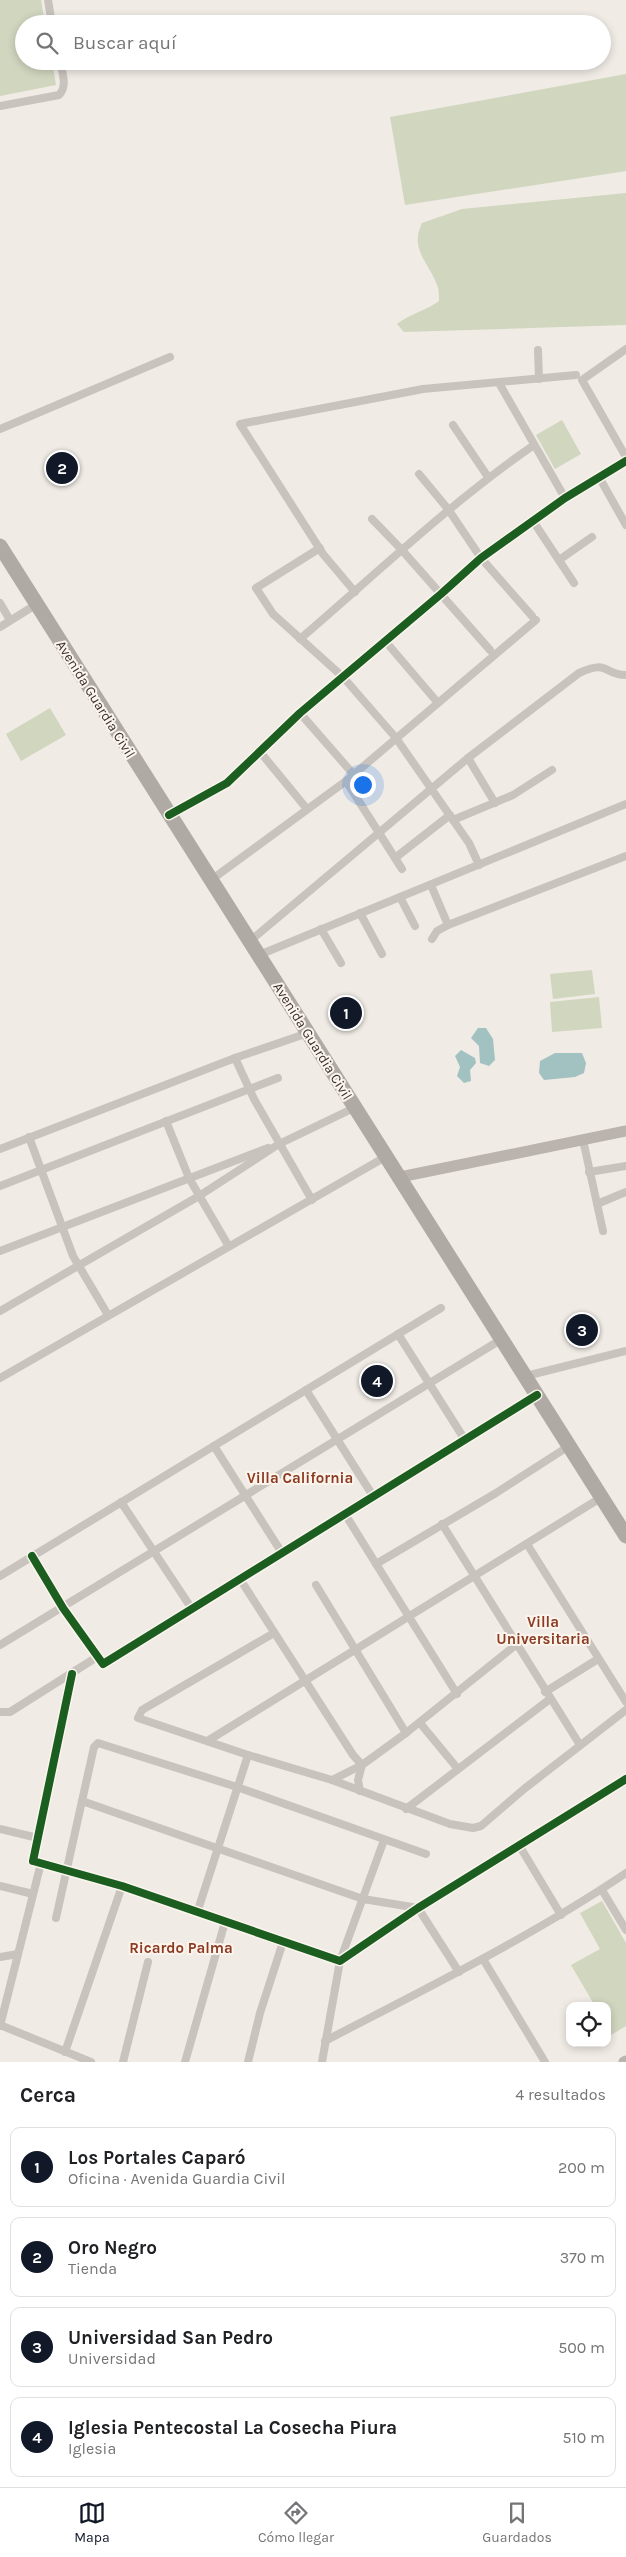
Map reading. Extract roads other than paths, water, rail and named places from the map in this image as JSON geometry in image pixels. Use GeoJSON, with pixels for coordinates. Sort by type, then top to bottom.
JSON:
{"type":"FeatureCollection","features":[{"type":"Feature","properties":{"kind":"highway","name":"Avenida Guardia Civil"},"geometry":{"type":"LineString","coordinates":[[0,546],[626,1536]]}},
{"type":"Feature","properties":{"kind":"street"},"geometry":{"type":"LineString","coordinates":[[48,0],[50,15]]}},
{"type":"Feature","properties":{"kind":"street"},"geometry":{"type":"LineString","coordinates":[[0,106],[59,95],[64,91],[62,70]]}},
{"type":"Feature","properties":{"kind":"street"},"geometry":{"type":"LineString","coordinates":[[169,815],[227,783],[300,713],[386,642],[481,558],[565,498],[626,459],[582,380],[626,349]]}},
{"type":"Feature","properties":{"kind":"street"},"geometry":{"type":"LineString","coordinates":[[538,350],[539,379]]}},
{"type":"Feature","properties":{"kind":"street"},"geometry":{"type":"LineString","coordinates":[[0,429],[170,357]]}},
{"type":"Feature","properties":{"kind":"street"},"geometry":{"type":"LineString","coordinates":[[355,592],[320,548],[240,424],[423,388],[576,375]]}},
{"type":"Feature","properties":{"kind":"street"},"geometry":{"type":"LineString","coordinates":[[499,383],[565,498]]}},
{"type":"Feature","properties":{"kind":"street"},"geometry":{"type":"LineString","coordinates":[[452,425],[488,477]]}},
{"type":"Feature","properties":{"kind":"street"},"geometry":{"type":"LineString","coordinates":[[300,640],[448,509],[488,477],[534,445]]}},
{"type":"Feature","properties":{"kind":"street"},"geometry":{"type":"LineString","coordinates":[[211,880],[346,782],[534,618],[481,558],[448,509],[419,474]]}},
{"type":"Feature","properties":{"kind":"street"},"geometry":{"type":"LineString","coordinates":[[599,477],[626,525]]}},
{"type":"Feature","properties":{"kind":"street"},"geometry":{"type":"LineString","coordinates":[[372,520],[442,594],[490,650]]}},
{"type":"Feature","properties":{"kind":"street"},"geometry":{"type":"LineString","coordinates":[[533,521],[574,583]]}},
{"type":"Feature","properties":{"kind":"street"},"geometry":{"type":"LineString","coordinates":[[559,560],[592,537]]}},
{"type":"Feature","properties":{"kind":"street"},"geometry":{"type":"LineString","coordinates":[[320,548],[256,588],[273,614],[343,678],[396,738],[469,843],[479,864]]}},
{"type":"Feature","properties":{"kind":"street"},"geometry":{"type":"LineString","coordinates":[[0,603],[10,620]]}},
{"type":"Feature","properties":{"kind":"street"},"geometry":{"type":"LineString","coordinates":[[0,627],[37,604]]}},
{"type":"Feature","properties":{"kind":"street"},"geometry":{"type":"LineString","coordinates":[[386,642],[438,703]]}},
{"type":"Feature","properties":{"kind":"street"},"geometry":{"type":"LineString","coordinates":[[250,941],[468,758],[579,673],[593,667],[604,667],[620,675],[626,675]]}},
{"type":"Feature","properties":{"kind":"street"},"geometry":{"type":"LineString","coordinates":[[300,713],[354,775]]}},
{"type":"Feature","properties":{"kind":"street"},"geometry":{"type":"LineString","coordinates":[[261,752],[307,809]]}},
{"type":"Feature","properties":{"kind":"street"},"geometry":{"type":"LineString","coordinates":[[468,758],[495,803]]}},
{"type":"Feature","properties":{"kind":"street"},"geometry":{"type":"LineString","coordinates":[[395,858],[451,818],[495,803],[552,770]]}},
{"type":"Feature","properties":{"kind":"street"},"geometry":{"type":"LineString","coordinates":[[346,782],[402,869]]}},
{"type":"Feature","properties":{"kind":"street"},"geometry":{"type":"LineString","coordinates":[[259,955],[479,864],[626,806]]}},
{"type":"Feature","properties":{"kind":"street"},"geometry":{"type":"LineString","coordinates":[[432,939],[437,931],[448,926],[626,856]]}},
{"type":"Feature","properties":{"kind":"street"},"geometry":{"type":"LineString","coordinates":[[431,885],[448,926]]}},
{"type":"Feature","properties":{"kind":"street"},"geometry":{"type":"LineString","coordinates":[[400,897],[415,926]]}},
{"type":"Feature","properties":{"kind":"street"},"geometry":{"type":"LineString","coordinates":[[360,913],[382,954]]}},
{"type":"Feature","properties":{"kind":"street"},"geometry":{"type":"LineString","coordinates":[[321,929],[341,963]]}},
{"type":"Feature","properties":{"kind":"street"},"geometry":{"type":"LineString","coordinates":[[0,1149],[152,1092],[235,1058],[308,1033]]}},
{"type":"Feature","properties":{"kind":"street"},"geometry":{"type":"LineString","coordinates":[[235,1058],[249,1089],[312,1200]]}},
{"type":"Feature","properties":{"kind":"street"},"geometry":{"type":"LineString","coordinates":[[0,1186],[278,1078]]}},
{"type":"Feature","properties":{"kind":"street"},"geometry":{"type":"LineString","coordinates":[[0,1251],[279,1144],[356,1107]]}},
{"type":"Feature","properties":{"kind":"street"},"geometry":{"type":"LineString","coordinates":[[166,1121],[188,1178],[228,1246]]}},
{"type":"Feature","properties":{"kind":"street"},"geometry":{"type":"LineString","coordinates":[[400,1177],[626,1131]]}},
{"type":"Feature","properties":{"kind":"street"},"geometry":{"type":"LineString","coordinates":[[30,1137],[62,1228],[78,1266],[108,1315]]}},
{"type":"Feature","properties":{"kind":"street"},"geometry":{"type":"LineString","coordinates":[[583,1140],[603,1231]]}},
{"type":"Feature","properties":{"kind":"street"},"geometry":{"type":"LineString","coordinates":[[0,1311],[199,1196],[279,1144]]}},
{"type":"Feature","properties":{"kind":"street"},"geometry":{"type":"LineString","coordinates":[[0,1378],[387,1156]]}},
{"type":"Feature","properties":{"kind":"street"},"geometry":{"type":"LineString","coordinates":[[589,1172],[626,1166]]}},
{"type":"Feature","properties":{"kind":"street"},"geometry":{"type":"LineString","coordinates":[[597,1204],[626,1192]]}},
{"type":"Feature","properties":{"kind":"street"},"geometry":{"type":"LineString","coordinates":[[0,1576],[441,1308]]}},
{"type":"Feature","properties":{"kind":"street"},"geometry":{"type":"LineString","coordinates":[[398,1334],[465,1440]]}},
{"type":"Feature","properties":{"kind":"street"},"geometry":{"type":"LineString","coordinates":[[0,1645],[502,1339]]}},
{"type":"Feature","properties":{"kind":"street"},"geometry":{"type":"LineString","coordinates":[[526,1376],[626,1352]]}},
{"type":"Feature","properties":{"kind":"street"},"geometry":{"type":"LineString","coordinates":[[306,1390],[373,1496]]}},
{"type":"Feature","properties":{"kind":"street"},"geometry":{"type":"LineString","coordinates":[[32,1556],[63,1608],[103,1664],[538,1395]]}},
{"type":"Feature","properties":{"kind":"street"},"geometry":{"type":"LineString","coordinates":[[214,1446],[247,1495],[282,1553]]}},
{"type":"Feature","properties":{"kind":"street"},"geometry":{"type":"LineString","coordinates":[[376,1564],[496,1493],[569,1446]]}},
{"type":"Feature","properties":{"kind":"street"},"geometry":{"type":"LineString","coordinates":[[209,1740],[602,1497]]}},
{"type":"Feature","properties":{"kind":"street"},"geometry":{"type":"LineString","coordinates":[[121,1502],[192,1609]]}},
{"type":"Feature","properties":{"kind":"street"},"geometry":{"type":"LineString","coordinates":[[345,1514],[457,1694]]}},
{"type":"Feature","properties":{"kind":"street"},"geometry":{"type":"LineString","coordinates":[[442,1524],[580,1745]]}},
{"type":"Feature","properties":{"kind":"street"},"geometry":{"type":"LineString","coordinates":[[527,1544],[626,1702]]}},
{"type":"Feature","properties":{"kind":"street"},"geometry":{"type":"LineString","coordinates":[[240,1579],[304,1682],[353,1755],[362,1765]]}},
{"type":"Feature","properties":{"kind":"street"},"geometry":{"type":"LineString","coordinates":[[316,1584],[406,1733]]}},
{"type":"Feature","properties":{"kind":"street"},"geometry":{"type":"LineString","coordinates":[[274,1633],[142,1710],[138,1714],[138,1718],[209,1740],[248,1755],[332,1780],[406,1809],[462,1827],[481,1826],[626,1710]]}},
{"type":"Feature","properties":{"kind":"street"},"geometry":{"type":"LineString","coordinates":[[332,1780],[362,1765],[420,1723],[517,1644]]}},
{"type":"Feature","properties":{"kind":"street"},"geometry":{"type":"LineString","coordinates":[[0,1712],[10,1712],[97,1657]]}},
{"type":"Feature","properties":{"kind":"street"},"geometry":{"type":"LineString","coordinates":[[546,1692],[598,1659]]}},
{"type":"Feature","properties":{"kind":"street"},"geometry":{"type":"LineString","coordinates":[[72,1674],[33,1861],[122,1886],[340,1960]]}},
{"type":"Feature","properties":{"kind":"street"},"geometry":{"type":"LineString","coordinates":[[406,1809],[550,1699]]}},
{"type":"Feature","properties":{"kind":"street"},"geometry":{"type":"LineString","coordinates":[[420,1723],[458,1769]]}},
{"type":"Feature","properties":{"kind":"street"},"geometry":{"type":"LineString","coordinates":[[56,1918],[94,1747],[98,1743],[237,1787],[426,1854]]}},
{"type":"Feature","properties":{"kind":"street"},"geometry":{"type":"LineString","coordinates":[[197,1913],[248,1755]]}},
{"type":"Feature","properties":{"kind":"street"},"geometry":{"type":"LineString","coordinates":[[360,1790],[358,1780],[362,1765]]}},
{"type":"Feature","properties":{"kind":"street"},"geometry":{"type":"LineString","coordinates":[[340,1960],[418,1908],[626,1779]]}},
{"type":"Feature","properties":{"kind":"street"},"geometry":{"type":"LineString","coordinates":[[82,1801],[363,1899],[418,1908],[459,1972]]}},
{"type":"Feature","properties":{"kind":"street"},"geometry":{"type":"LineString","coordinates":[[0,1830],[38,1838]]}},
{"type":"Feature","properties":{"kind":"street"},"geometry":{"type":"LineString","coordinates":[[322,2062],[340,1960],[384,1840]]}},
{"type":"Feature","properties":{"kind":"street"},"geometry":{"type":"LineString","coordinates":[[519,1845],[561,1915]]}},
{"type":"Feature","properties":{"kind":"street"},"geometry":{"type":"LineString","coordinates":[[41,1863],[0,2026],[91,2062]]}},
{"type":"Feature","properties":{"kind":"street"},"geometry":{"type":"LineString","coordinates":[[325,2041],[483,1959],[561,1915],[626,1873]]}},
{"type":"Feature","properties":{"kind":"street"},"geometry":{"type":"LineString","coordinates":[[0,1886],[32,1898]]}},
{"type":"Feature","properties":{"kind":"street"},"geometry":{"type":"LineString","coordinates":[[65,2052],[122,1886]]}},
{"type":"Feature","properties":{"kind":"street"},"geometry":{"type":"LineString","coordinates":[[602,1890],[626,1930]]}},
{"type":"Feature","properties":{"kind":"street"},"geometry":{"type":"LineString","coordinates":[[0,1891],[32,1898]]}},
{"type":"Feature","properties":{"kind":"street"},"geometry":{"type":"LineString","coordinates":[[186,2062],[225,1922]]}},
{"type":"Feature","properties":{"kind":"street"},"geometry":{"type":"LineString","coordinates":[[248,2062],[260,2013],[283,1942]]}},
{"type":"Feature","properties":{"kind":"street"},"geometry":{"type":"LineString","coordinates":[[0,1958],[18,1954]]}},
{"type":"Feature","properties":{"kind":"street"},"geometry":{"type":"LineString","coordinates":[[483,1959],[545,2062]]}},
{"type":"Feature","properties":{"kind":"street"},"geometry":{"type":"LineString","coordinates":[[122,2062],[148,1962]]}},
{"type":"Feature","properties":{"kind":"street"},"geometry":{"type":"LineString","coordinates":[[0,1995],[8,1993]]}},
{"type":"Feature","properties":{"kind":"water"},"geometry":{"type":"Polygon","coordinates":[[[478,1028],[486,1028],[493,1039],[495,1060],[489,1066],[480,1063],[479,1046],[471,1038],[478,1028]]]}},
{"type":"Feature","properties":{"kind":"water"},"geometry":{"type":"Polygon","coordinates":[[[461,1050],[475,1058],[476,1063],[470,1070],[471,1081],[464,1083],[457,1076],[460,1067],[455,1056],[461,1050]]]}},
{"type":"Feature","properties":{"kind":"water"},"geometry":{"type":"Polygon","coordinates":[[[555,1053],[582,1053],[586,1063],[584,1073],[575,1077],[544,1080],[539,1073],[540,1061],[555,1053]]]}},
{"type":"Feature","properties":{"kind":"place","name":"Oro Negro"},"geometry":{"type":"Point","coordinates":[62,468]}},
{"type":"Feature","properties":{"kind":"place","name":"Los Portales Caparó"},"geometry":{"type":"Point","coordinates":[346,1013]}},
{"type":"Feature","properties":{"kind":"place","name":"Universidad San Pedro"},"geometry":{"type":"Point","coordinates":[582,1330]}},
{"type":"Feature","properties":{"kind":"place","name":"Iglesia Pentecostal La Cosecha Piura"},"geometry":{"type":"Point","coordinates":[377,1381]}},
{"type":"Feature","properties":{"kind":"district","name":"Villa California"},"geometry":{"type":"Point","coordinates":[300,1478]}},
{"type":"Feature","properties":{"kind":"district","name":"Villa Universitaria"},"geometry":{"type":"Point","coordinates":[543,1630]}},
{"type":"Feature","properties":{"kind":"district","name":"Ricardo Palma"},"geometry":{"type":"Point","coordinates":[181,1948]}}]}
